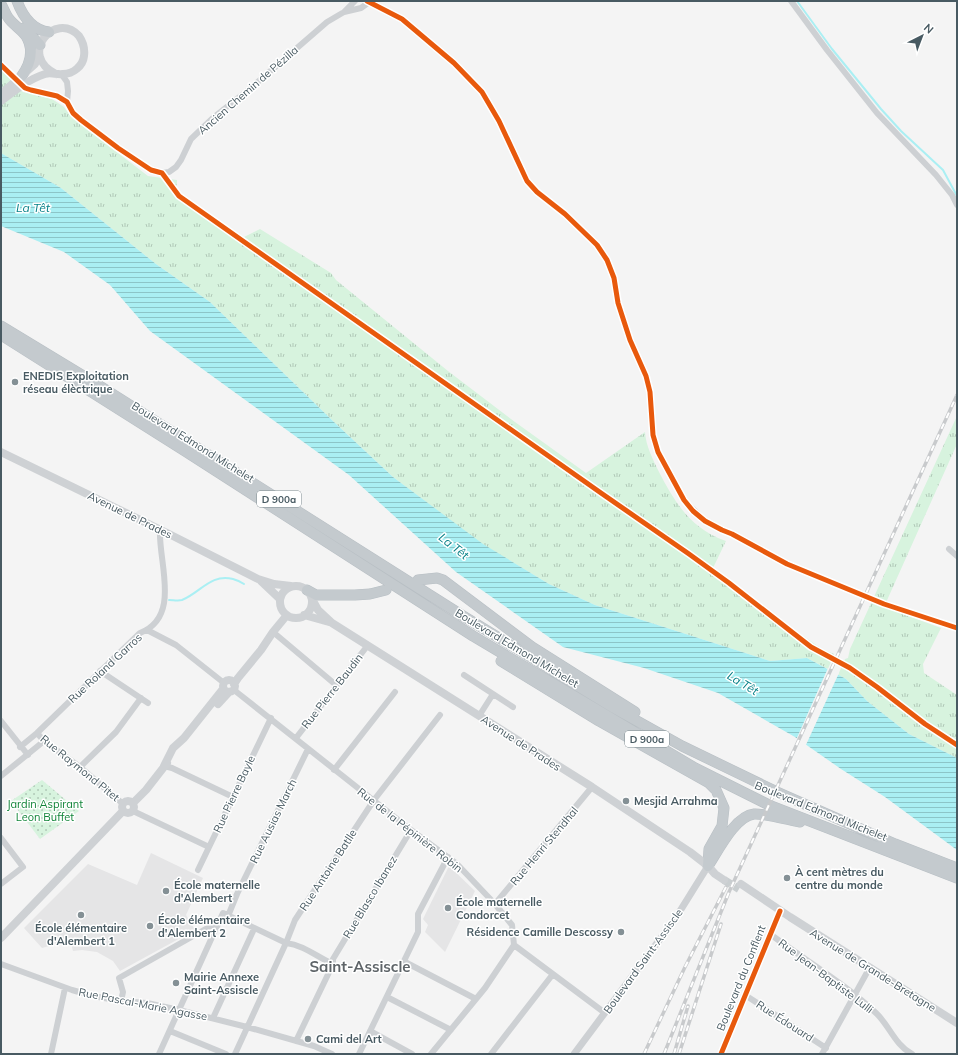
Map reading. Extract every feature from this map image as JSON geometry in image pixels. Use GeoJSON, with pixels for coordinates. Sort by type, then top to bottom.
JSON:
{"type":"FeatureCollection","features":[{"type":"Feature","properties":{"kind":"highway"},"geometry":{"type":"LineString","coordinates":[[17,1],[26,18],[33,26],[42,31],[49,32]]}},
{"type":"Feature","properties":{"kind":"highway"},"geometry":{"type":"LineString","coordinates":[[1,3],[12,17],[28,31],[39,48]]}},
{"type":"Feature","properties":{"kind":"highway"},"geometry":{"type":"LineString","coordinates":[[1,3],[9,19],[26,36],[30,48],[31,58],[24,80]]}},
{"type":"Feature","properties":{"kind":"highway","name":"D 900a"},"geometry":{"type":"LineString","coordinates":[[1,318],[92,387]]}},
{"type":"Feature","properties":{"kind":"highway","name":"D 900a"},"geometry":{"type":"LineString","coordinates":[[1,326],[92,387]]}},
{"type":"Feature","properties":{"kind":"highway","name":"D 900a"},"geometry":{"type":"LineString","coordinates":[[1,335],[92,387]]}},
{"type":"Feature","properties":{"kind":"highway","name":"D 900a"},"geometry":{"type":"LineString","coordinates":[[1,341],[92,387]]}},
{"type":"Feature","properties":{"kind":"highway","name":"Boulevard Edmond Michelet"},"geometry":{"type":"LineString","coordinates":[[92,387],[473,636],[695,768],[771,806],[957,878]]}},
{"type":"Feature","properties":{"kind":"highway","name":"Boulevard Edmond Michelet"},"geometry":{"type":"LineString","coordinates":[[92,387],[614,708],[682,746],[777,792],[895,844],[957,868]]}},
{"type":"Feature","properties":{"kind":"highway"},"geometry":{"type":"LineString","coordinates":[[418,580],[437,578],[443,580],[532,647],[655,725],[757,782]]}},
{"type":"Feature","properties":{"kind":"highway"},"geometry":{"type":"LineString","coordinates":[[309,595],[370,594],[386,590]]}},
{"type":"Feature","properties":{"kind":"highway"},"geometry":{"type":"LineString","coordinates":[[473,636],[491,654],[599,721],[709,783],[716,790],[724,808],[724,816],[722,826],[709,849],[708,866]]}},
{"type":"Feature","properties":{"kind":"highway"},"geometry":{"type":"LineString","coordinates":[[519,650],[532,647]]}},
{"type":"Feature","properties":{"kind":"highway"},"geometry":{"type":"LineString","coordinates":[[708,866],[738,823],[746,817],[754,814],[828,828]]}},
{"type":"Feature","properties":{"kind":"main road"},"geometry":{"type":"LineString","coordinates":[[1,94],[24,80],[46,74],[59,74],[74,71],[80,65],[84,57],[82,40],[71,30],[60,28],[49,32],[43,38],[35,64],[24,80],[1,101]]}},
{"type":"Feature","properties":{"kind":"main road"},"geometry":{"type":"LineString","coordinates":[[39,48],[40,58],[43,65],[48,70],[59,74]]}},
{"type":"Feature","properties":{"kind":"main road","name":"Avenue de Prades"},"geometry":{"type":"LineString","coordinates":[[1,452],[258,579],[274,584],[291,586]]}},
{"type":"Feature","properties":{"kind":"main road","name":"Avenue de Prades"},"geometry":{"type":"LineString","coordinates":[[258,579],[280,598]]}},
{"type":"Feature","properties":{"kind":"main road"},"geometry":{"type":"LineString","coordinates":[[291,586],[299,586],[309,595],[310,608],[304,615],[295,618],[287,615],[281,609],[280,598],[284,591],[291,586]]}},
{"type":"Feature","properties":{"kind":"main road","name":"Avenue de Prades"},"geometry":{"type":"LineString","coordinates":[[309,595],[318,610],[332,623],[592,787],[690,852],[708,866]]}},
{"type":"Feature","properties":{"kind":"main road"},"geometry":{"type":"LineString","coordinates":[[1,938],[78,858],[92,850],[128,807],[134,794],[154,779],[164,766],[173,748],[184,738],[200,718],[215,707],[240,670],[253,660],[287,615]]}},
{"type":"Feature","properties":{"kind":"main road","name":"Avenue de Prades"},"geometry":{"type":"LineString","coordinates":[[304,615],[332,623]]}},
{"type":"Feature","properties":{"kind":"main road"},"geometry":{"type":"LineString","coordinates":[[708,866],[718,869],[726,877]]}},
{"type":"Feature","properties":{"kind":"main road","name":"Avenue de Grande-Bretagne"},"geometry":{"type":"LineString","coordinates":[[740,887],[779,913],[790,917],[957,1023]]}},
{"type":"Feature","properties":{"kind":"street","name":"Ancien Chemin de Pézilla"},"geometry":{"type":"LineString","coordinates":[[59,74],[66,82],[68,91],[67,102],[73,113],[118,148],[151,170],[162,174],[169,172],[176,167],[181,160],[191,138],[214,117],[252,88],[327,22],[344,12],[355,1]]}},
{"type":"Feature","properties":{"kind":"street"},"geometry":{"type":"LineString","coordinates":[[790,1],[877,113],[936,175],[952,195],[957,205]]}},
{"type":"Feature","properties":{"kind":"street","name":"Ancien Chemin de Pézilla"},"geometry":{"type":"LineString","coordinates":[[344,12],[361,8],[367,2],[402,19],[454,63],[482,92],[499,121],[527,181],[537,192],[565,214],[597,245],[607,260],[614,278],[618,302],[630,340],[646,376],[650,392],[653,435],[658,452],[684,500],[705,521],[787,564],[861,595]]}},
{"type":"Feature","properties":{"kind":"street","name":"Rue Roland Garros"},"geometry":{"type":"LineString","coordinates":[[20,747],[37,733],[140,633],[147,630],[159,619],[164,604],[166,588],[159,541],[160,530]]}},
{"type":"Feature","properties":{"kind":"street"},"geometry":{"type":"LineString","coordinates":[[950,549],[957,556]]}},
{"type":"Feature","properties":{"kind":"street"},"geometry":{"type":"LineString","coordinates":[[872,599],[957,628]]}},
{"type":"Feature","properties":{"kind":"street","name":"Rue de la Pépinière Robin"},"geometry":{"type":"LineString","coordinates":[[147,630],[176,645],[271,718],[410,830],[448,857],[496,904],[512,925],[514,945]]}},
{"type":"Feature","properties":{"kind":"street"},"geometry":{"type":"LineString","coordinates":[[273,632],[336,685]]}},
{"type":"Feature","properties":{"kind":"street","name":"Rue Pierre Baudin"},"geometry":{"type":"LineString","coordinates":[[296,738],[368,645]]}},
{"type":"Feature","properties":{"kind":"street"},"geometry":{"type":"LineString","coordinates":[[100,671],[148,703]]}},
{"type":"Feature","properties":{"kind":"street"},"geometry":{"type":"LineString","coordinates":[[464,675],[513,707]]}},
{"type":"Feature","properties":{"kind":"street"},"geometry":{"type":"LineString","coordinates":[[334,770],[395,692]]}},
{"type":"Feature","properties":{"kind":"street"},"geometry":{"type":"LineString","coordinates":[[479,716],[493,694]]}},
{"type":"Feature","properties":{"kind":"street"},"geometry":{"type":"LineString","coordinates":[[80,767],[116,732],[141,698]]}},
{"type":"Feature","properties":{"kind":"street","name":"Rue Antoine Batlle"},"geometry":{"type":"LineString","coordinates":[[236,1054],[295,920],[374,800],[440,715]]}},
{"type":"Feature","properties":{"kind":"street","name":"Rue Pierre Bayle"},"geometry":{"type":"LineString","coordinates":[[198,870],[271,718]]}},
{"type":"Feature","properties":{"kind":"street"},"geometry":{"type":"LineString","coordinates":[[1,721],[20,747],[28,755]]}},
{"type":"Feature","properties":{"kind":"street","name":"Rue Raymond Pitet"},"geometry":{"type":"LineString","coordinates":[[37,733],[44,741],[80,767],[128,807],[209,847]]}},
{"type":"Feature","properties":{"kind":"street"},"geometry":{"type":"LineString","coordinates":[[1,776],[44,741]]}},
{"type":"Feature","properties":{"kind":"street","name":"Rue Ausias March"},"geometry":{"type":"LineString","coordinates":[[228,916],[237,894],[308,748]]}},
{"type":"Feature","properties":{"kind":"street"},"geometry":{"type":"LineString","coordinates":[[164,766],[172,768],[232,797]]}},
{"type":"Feature","properties":{"kind":"street","name":"Rue Henri Stendhal"},"geometry":{"type":"LineString","coordinates":[[496,904],[592,787]]}},
{"type":"Feature","properties":{"kind":"street","name":"Rue Blasco Ibanez"},"geometry":{"type":"LineString","coordinates":[[296,1041],[333,964],[333,959],[340,945],[410,830]]}},
{"type":"Feature","properties":{"kind":"street"},"geometry":{"type":"LineString","coordinates":[[1,884],[23,867],[2,840]]}},
{"type":"Feature","properties":{"kind":"street"},"geometry":{"type":"LineString","coordinates":[[359,1054],[405,962],[418,932],[418,914],[448,857]]}},
{"type":"Feature","properties":{"kind":"street","name":"Boulevard Saint-Assiscle"},"geometry":{"type":"LineString","coordinates":[[574,1054],[675,918],[708,866]]}},
{"type":"Feature","properties":{"kind":"street"},"geometry":{"type":"LineString","coordinates":[[159,1054],[223,913],[254,929],[292,943],[316,954],[319,958],[333,964]]}},
{"type":"Feature","properties":{"kind":"street","name":"Boulevard du Conflent"},"geometry":{"type":"LineString","coordinates":[[721,1054],[779,913]]}},
{"type":"Feature","properties":{"kind":"street"},"geometry":{"type":"LineString","coordinates":[[122,1001],[119,978],[218,922]]}},
{"type":"Feature","properties":{"kind":"street"},"geometry":{"type":"LineString","coordinates":[[213,1018],[254,929]]}},
{"type":"Feature","properties":{"kind":"street","name":"Rue Jean-Baptiste Lulli"},"geometry":{"type":"LineString","coordinates":[[770,934],[854,995],[877,1014],[901,1046],[912,1054]]}},
{"type":"Feature","properties":{"kind":"street"},"geometry":{"type":"LineString","coordinates":[[431,1054],[485,988],[514,945],[605,1013]]}},
{"type":"Feature","properties":{"kind":"street"},"geometry":{"type":"LineString","coordinates":[[405,962],[476,999]]}},
{"type":"Feature","properties":{"kind":"street","name":"Rue Pascal-Marie Agasse"},"geometry":{"type":"LineString","coordinates":[[1,964],[65,988],[93,996],[122,1001],[147,1003],[213,1018],[296,1041],[328,1053]]}},
{"type":"Feature","properties":{"kind":"street"},"geometry":{"type":"LineString","coordinates":[[822,1054],[870,967]]}},
{"type":"Feature","properties":{"kind":"street"},"geometry":{"type":"LineString","coordinates":[[491,1054],[553,974]]}},
{"type":"Feature","properties":{"kind":"street"},"geometry":{"type":"LineString","coordinates":[[51,1054],[65,988]]}},
{"type":"Feature","properties":{"kind":"street","name":"Rue Édouard"},"geometry":{"type":"LineString","coordinates":[[745,995],[826,1048]]}},
{"type":"Feature","properties":{"kind":"street"},"geometry":{"type":"LineString","coordinates":[[387,997],[451,1030]]}},
{"type":"Feature","properties":{"kind":"street"},"geometry":{"type":"LineString","coordinates":[[170,1031],[226,1054]]}},
{"type":"Feature","properties":{"kind":"street"},"geometry":{"type":"LineString","coordinates":[[370,1031],[412,1054]]}},
{"type":"Feature","properties":{"kind":"shaded area"},"geometry":{"type":"Polygon","coordinates":[[[151,853],[203,878],[186,915],[195,930],[120,971],[113,961],[97,952],[82,950],[73,951],[70,940],[42,948],[24,928],[88,864],[137,885],[151,853]]]}},
{"type":"Feature","properties":{"kind":"shaded area","name":"École maternelle Condorcet"},"geometry":{"type":"Polygon","coordinates":[[[449,866],[475,891],[445,952],[425,932],[428,925],[423,919],[449,866]]]}},
{"type":"Feature","properties":{"kind":"green space"},"geometry":{"type":"Polygon","coordinates":[[[1,70],[23,92],[52,99],[64,107],[72,118],[148,176],[177,180],[177,191],[244,237],[260,229],[331,273],[336,280],[448,371],[586,473],[645,432],[648,448],[652,458],[671,494],[685,514],[703,530],[726,541],[713,568],[779,619],[822,649],[834,654],[828,669],[807,658],[770,661],[595,605],[549,584],[482,544],[393,477],[210,302],[156,264],[61,188],[1,153],[1,70]]]}},
{"type":"Feature","properties":{"kind":"green space"},"geometry":{"type":"Polygon","coordinates":[[[957,416],[957,444],[884,607],[941,628],[923,664],[924,673],[957,695],[957,758],[909,734],[867,701],[846,679],[838,675],[845,659],[848,658],[850,649],[957,416]]]}},
{"type":"Feature","properties":{"kind":"green space","name":"Jardin Aspirant Leon Buffet"},"geometry":{"type":"Polygon","coordinates":[[[42,780],[79,811],[40,839],[11,801],[42,780]]]}},
{"type":"Feature","properties":{"kind":"water","name":"La Têt"},"geometry":{"type":"Polygon","coordinates":[[[1,153],[61,188],[156,264],[210,302],[393,477],[483,544],[549,584],[595,605],[770,661],[807,658],[846,679],[867,701],[909,734],[957,758],[957,850],[885,797],[795,737],[718,693],[644,668],[563,647],[456,572],[349,475],[150,331],[110,285],[64,252],[1,226],[1,153]]]}},
{"type":"Feature","properties":{"kind":"pier"},"geometry":{"type":"Polygon","coordinates":[[[828,668],[839,673],[805,747],[796,740],[828,668]]]}},
{"type":"Feature","properties":{"kind":"waterway"},"geometry":{"type":"LineString","coordinates":[[797,1],[832,49],[881,109],[901,131],[943,170],[957,196]]}},
{"type":"Feature","properties":{"kind":"waterway"},"geometry":{"type":"LineString","coordinates":[[169,600],[182,600],[212,581],[218,579],[233,579],[244,584]]}},
{"type":"Feature","properties":{"kind":"tunnel"},"geometry":{"type":"LineString","coordinates":[[724,880],[739,889]]}},
{"type":"Feature","properties":{"kind":"railway"},"geometry":{"type":"LineString","coordinates":[[664,1054],[729,892],[957,395]]}},
{"type":"Feature","properties":{"kind":"railway"},"geometry":{"type":"LineString","coordinates":[[644,1054],[685,967],[726,887]]}},
{"type":"Feature","properties":{"kind":"railway"},"geometry":{"type":"LineString","coordinates":[[679,1054],[721,924]]}},
{"type":"Feature","properties":{"kind":"railway"},"geometry":{"type":"LineString","coordinates":[[674,1054],[688,1006]]}},
{"type":"Feature","properties":{"kind":"cycle path"},"geometry":{"type":"LineString","coordinates":[[367,1],[402,19],[454,63],[482,92],[499,121],[527,181],[537,192],[565,214],[597,245],[607,260],[614,278],[618,303],[630,340],[646,376],[650,392],[653,435],[658,452],[684,500],[693,511],[705,521],[787,564],[884,604],[957,628]]}},
{"type":"Feature","properties":{"kind":"cycle path"},"geometry":{"type":"LineString","coordinates":[[1,65],[25,88],[57,96],[67,102],[73,113],[118,148],[151,170],[162,173],[179,196],[689,554],[811,647],[850,668],[925,724],[957,745]]}},
{"type":"Feature","properties":{"kind":"cycle path"},"geometry":{"type":"LineString","coordinates":[[721,1054],[780,911]]}},
{"type":"Feature","properties":{"kind":"place","name":"ENEDIS Exploitation réseau élèctrique"},"geometry":{"type":"Point","coordinates":[15,382]}},
{"type":"Feature","properties":{"kind":"place","name":"Mesjid Arrahma"},"geometry":{"type":"Point","coordinates":[626,801]}},
{"type":"Feature","properties":{"kind":"place","name":"À cent mètres du centre du monde"},"geometry":{"type":"Point","coordinates":[787,878]}},
{"type":"Feature","properties":{"kind":"place","name":"École maternelle d'Alembert"},"geometry":{"type":"Point","coordinates":[166,891]}},
{"type":"Feature","properties":{"kind":"place","name":"École maternelle Condorcet"},"geometry":{"type":"Point","coordinates":[448,908]}},
{"type":"Feature","properties":{"kind":"place","name":"École élémentaire d'Alembert 1"},"geometry":{"type":"Point","coordinates":[81,915]}},
{"type":"Feature","properties":{"kind":"place","name":"École élémentaire d'Alembert 2"},"geometry":{"type":"Point","coordinates":[150,926]}},
{"type":"Feature","properties":{"kind":"place","name":"Résidence Camille Descossy"},"geometry":{"type":"Point","coordinates":[621,932]}},
{"type":"Feature","properties":{"kind":"place","name":"Mairie Annexe Saint-Assiscle"},"geometry":{"type":"Point","coordinates":[176,983]}},
{"type":"Feature","properties":{"kind":"place","name":"Cami del Art"},"geometry":{"type":"Point","coordinates":[308,1039]}},
{"type":"Feature","properties":{"kind":"district","name":"Saint-Assiscle"},"geometry":{"type":"Point","coordinates":[360,966]}}]}
